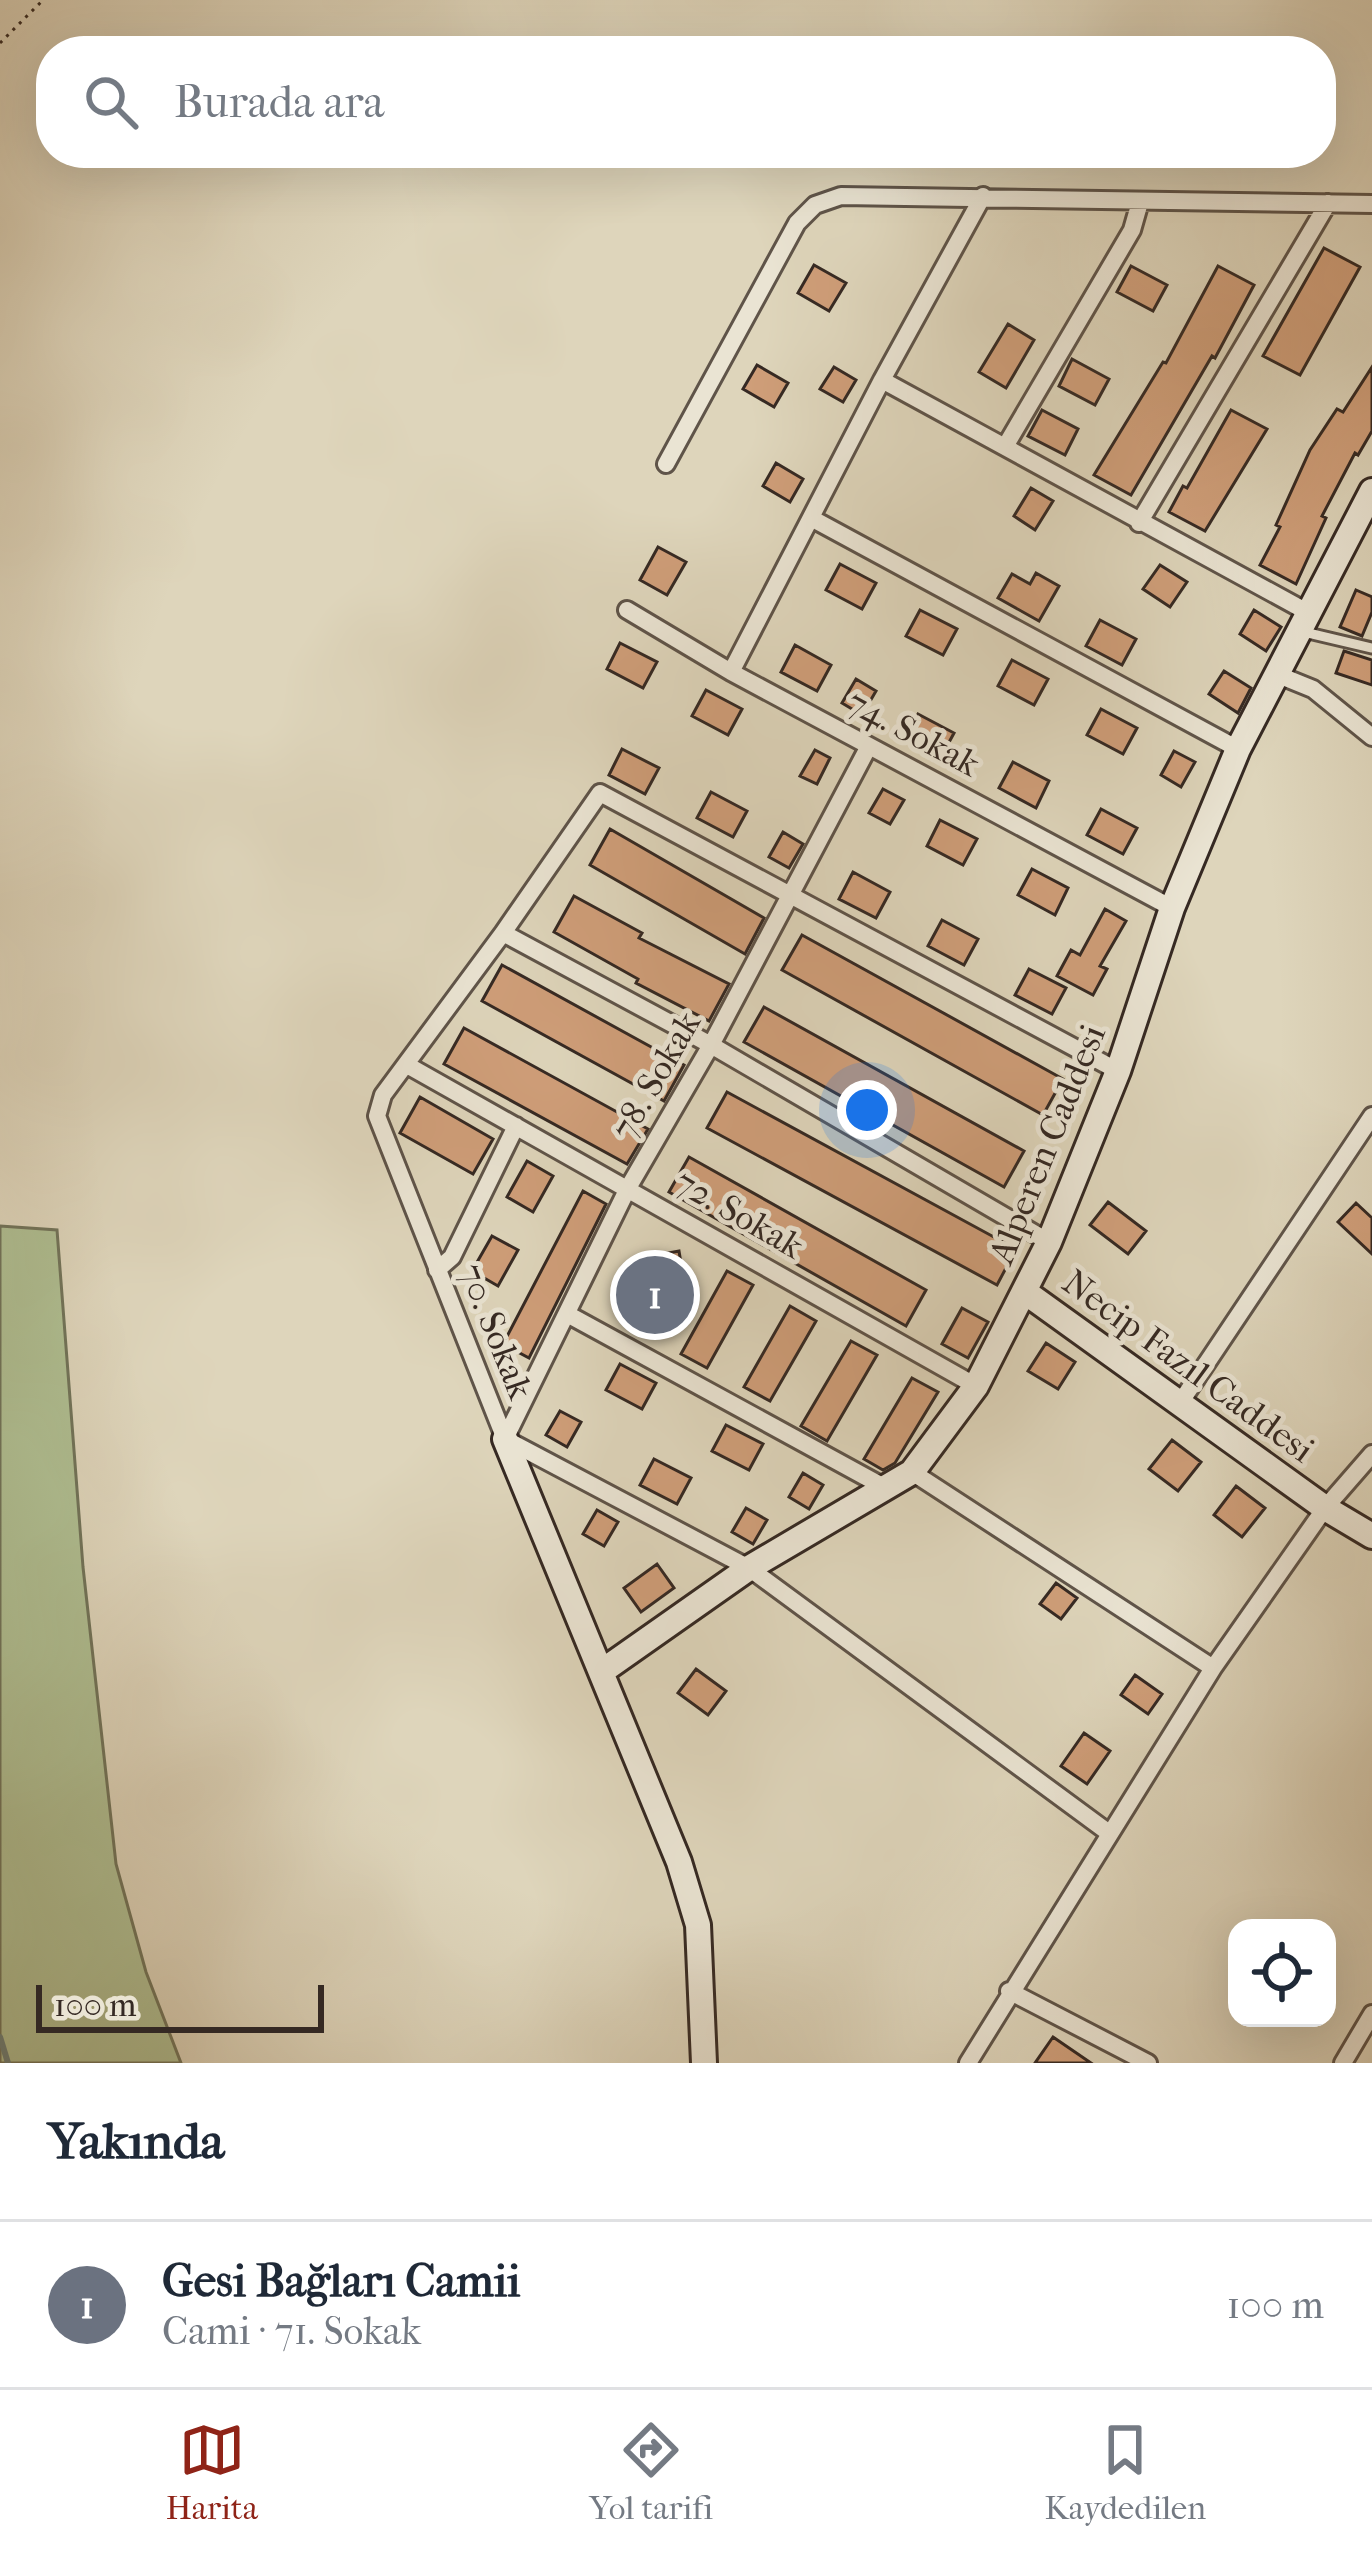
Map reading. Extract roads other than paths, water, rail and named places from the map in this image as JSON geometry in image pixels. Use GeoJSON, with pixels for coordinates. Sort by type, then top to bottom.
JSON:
{"type":"FeatureCollection","features":[{"type":"Feature","properties":{"kind":"street"},"geometry":{"type":"LineString","coordinates":[[666,464],[805,214],[841,196],[1372,204]]}},
{"type":"Feature","properties":{"kind":"street"},"geometry":{"type":"LineString","coordinates":[[731,672],[982,196]]}},
{"type":"Feature","properties":{"kind":"street"},"geometry":{"type":"LineString","coordinates":[[1006,445],[1132,230],[1140,202]]}},
{"type":"Feature","properties":{"kind":"street"},"geometry":{"type":"LineString","coordinates":[[1139,523],[1328,203]]}},
{"type":"Feature","properties":{"kind":"street"},"geometry":{"type":"LineString","coordinates":[[882,380],[1006,445],[1304,622]]}},
{"type":"Feature","properties":{"kind":"street","name":"Alperen Caddesi"},"geometry":{"type":"LineString","coordinates":[[601,1672],[749,1568],[912,1472],[976,1386],[1049,1241],[1118,1071],[1172,908],[1238,749],[1372,493]]}},
{"type":"Feature","properties":{"kind":"street"},"geometry":{"type":"LineString","coordinates":[[811,518],[1238,749]]}},
{"type":"Feature","properties":{"kind":"street","name":"74. Sokak"},"geometry":{"type":"LineString","coordinates":[[627,610],[731,672],[1172,908]]}},
{"type":"Feature","properties":{"kind":"street"},"geometry":{"type":"LineString","coordinates":[[1276,674],[1313,689],[1372,737]]}},
{"type":"Feature","properties":{"kind":"street","name":"78. Sokak"},"geometry":{"type":"LineString","coordinates":[[505,1439],[628,1188],[712,1046],[869,746]]}},
{"type":"Feature","properties":{"kind":"street"},"geometry":{"type":"LineString","coordinates":[[407,1065],[600,793],[1118,1071]]}},
{"type":"Feature","properties":{"kind":"street"},"geometry":{"type":"LineString","coordinates":[[502,933],[712,1046],[1049,1241]]}},
{"type":"Feature","properties":{"kind":"street","name":"70. Sokak"},"geometry":{"type":"LineString","coordinates":[[407,1065],[379,1101],[378,1124],[505,1439],[749,1568],[1109,1833]]}},
{"type":"Feature","properties":{"kind":"street","name":"72. Sokak"},"geometry":{"type":"LineString","coordinates":[[407,1065],[976,1386]]}},
{"type":"Feature","properties":{"kind":"street"},"geometry":{"type":"LineString","coordinates":[[1180,1403],[1372,1116]]}},
{"type":"Feature","properties":{"kind":"street"},"geometry":{"type":"LineString","coordinates":[[437,1270],[452,1257],[516,1126]]}},
{"type":"Feature","properties":{"kind":"street","name":"Necip Fazıl Caddesi"},"geometry":{"type":"LineString","coordinates":[[1025,1292],[1325,1508],[1372,1536]]}},
{"type":"Feature","properties":{"kind":"street"},"geometry":{"type":"LineString","coordinates":[[569,1316],[884,1487]]}},
{"type":"Feature","properties":{"kind":"street"},"geometry":{"type":"LineString","coordinates":[[505,1439],[679,1862],[698,1925],[704,2063]]}},
{"type":"Feature","properties":{"kind":"street"},"geometry":{"type":"LineString","coordinates":[[968,2063],[1213,1668],[1325,1508],[1372,1454]]}},
{"type":"Feature","properties":{"kind":"street"},"geometry":{"type":"LineString","coordinates":[[912,1472],[1213,1668]]}},
{"type":"Feature","properties":{"kind":"street"},"geometry":{"type":"LineString","coordinates":[[1009,1991],[1148,2063]]}},
{"type":"Feature","properties":{"kind":"street"},"geometry":{"type":"LineString","coordinates":[[1343,2063],[1372,2014]]}},
{"type":"Feature","properties":{"kind":"lane"},"geometry":{"type":"LineString","coordinates":[[1304,622],[1372,648]]}},
{"type":"Feature","properties":{"kind":"waterway"},"geometry":{"type":"LineString","coordinates":[[0,2037],[8,2063]]}},
{"type":"Feature","properties":{"kind":"place","name":"Gesi Bağları Camii"},"geometry":{"type":"Point","coordinates":[655,1295]}}]}
